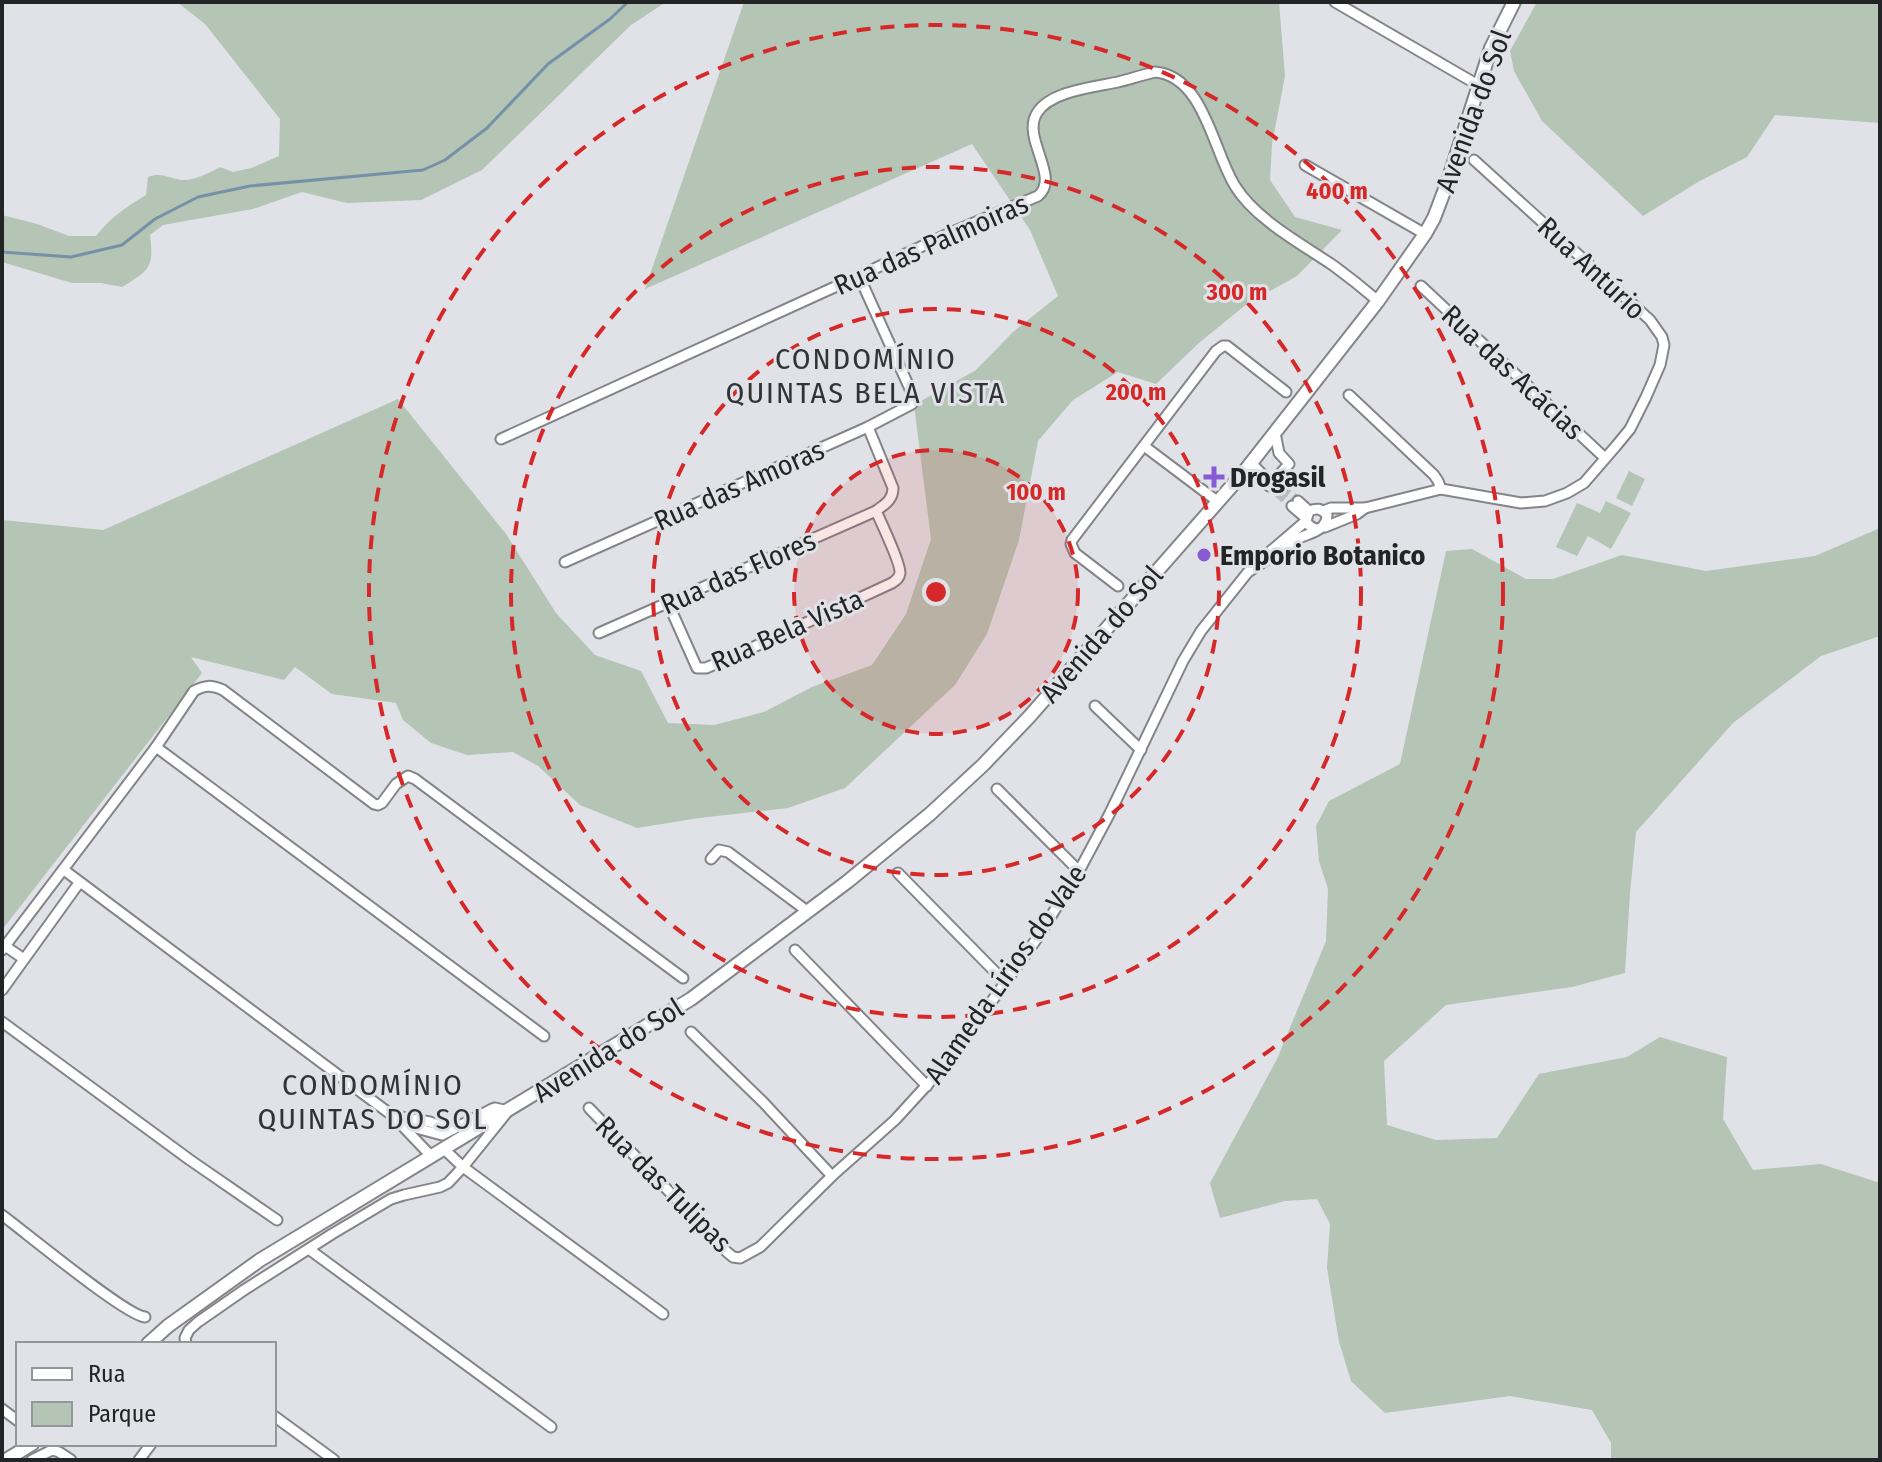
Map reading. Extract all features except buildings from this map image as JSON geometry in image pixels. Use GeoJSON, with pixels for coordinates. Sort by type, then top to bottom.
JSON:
{"type":"FeatureCollection","features":[{"type":"Feature","properties":{"kind":"street"},"geometry":{"type":"LineString","coordinates":[[1335,2],[1478,85]]}},
{"type":"Feature","properties":{"kind":"street","name":"Avenida do Sol"},"geometry":{"type":"LineString","coordinates":[[150,1342],[235,1277],[400,1175],[428,1152],[444,1149],[691,999],[903,836],[983,765],[1029,717],[1247,468],[1378,301],[1425,234],[1448,181],[1491,48],[1514,2]]}},
{"type":"Feature","properties":{"kind":"street","name":"Rua das Palmoiras"},"geometry":{"type":"LineString","coordinates":[[501,439],[1043,192],[1044,171],[1031,125],[1044,103],[1076,91],[1155,72],[1164,72],[1180,81],[1197,101],[1226,171],[1241,195],[1261,215],[1378,301]]}},
{"type":"Feature","properties":{"kind":"street","name":"Rua Antúrio"},"geometry":{"type":"LineString","coordinates":[[1365,508],[1441,489],[1521,503],[1556,498],[1584,483],[1630,429],[1664,353],[1662,337],[1650,320],[1474,160]]}},
{"type":"Feature","properties":{"kind":"street"},"geometry":{"type":"LineString","coordinates":[[1305,165],[1425,234]]}},
{"type":"Feature","properties":{"kind":"street","name":"Rua das Amoras"},"geometry":{"type":"LineString","coordinates":[[565,562],[868,427],[912,404],[910,389],[859,276]]}},
{"type":"Feature","properties":{"kind":"street","name":"Rua das Acácias"},"geometry":{"type":"LineString","coordinates":[[1421,286],[1605,458]]}},
{"type":"Feature","properties":{"kind":"street"},"geometry":{"type":"LineString","coordinates":[[1118,586],[1075,553],[1072,540],[1216,351],[1227,346],[1286,392]]}},
{"type":"Feature","properties":{"kind":"street"},"geometry":{"type":"LineString","coordinates":[[1349,395],[1434,475],[1441,489]]}},
{"type":"Feature","properties":{"kind":"street"},"geometry":{"type":"LineString","coordinates":[[868,427],[893,488],[891,499],[876,511]]}},
{"type":"Feature","properties":{"kind":"street"},"geometry":{"type":"LineString","coordinates":[[1275,433],[1279,453],[1288,466]]}},
{"type":"Feature","properties":{"kind":"street"},"geometry":{"type":"LineString","coordinates":[[1144,446],[1217,501]]}},
{"type":"Feature","properties":{"kind":"street"},"geometry":{"type":"LineString","coordinates":[[1264,447],[1288,466]]}},
{"type":"Feature","properties":{"kind":"street"},"geometry":{"type":"LineString","coordinates":[[1270,485],[1288,466]]}},
{"type":"Feature","properties":{"kind":"street"},"geometry":{"type":"LineString","coordinates":[[1247,468],[1250,473],[1280,490]]}},
{"type":"Feature","properties":{"kind":"street"},"geometry":{"type":"LineString","coordinates":[[1295,504],[1307,517],[1309,526],[1321,528],[1327,520],[1324,511]]}},
{"type":"Feature","properties":{"kind":"street"},"geometry":{"type":"LineString","coordinates":[[1307,517],[1315,508],[1324,511],[1331,508],[1365,508]]}},
{"type":"Feature","properties":{"kind":"street","name":"Alameda Lírios do Vale"},"geometry":{"type":"LineString","coordinates":[[740,1258],[760,1247],[895,1120],[948,1062],[1038,937],[1079,871],[1183,661],[1201,631],[1248,572],[1297,539],[1365,508]]}},
{"type":"Feature","properties":{"kind":"street","name":"Rua Bela Vista"},"geometry":{"type":"LineString","coordinates":[[668,603],[694,665],[700,669],[743,652],[898,579],[898,564],[876,511]]}},
{"type":"Feature","properties":{"kind":"street","name":"Rua das Flores"},"geometry":{"type":"LineString","coordinates":[[599,633],[876,511]]}},
{"type":"Feature","properties":{"kind":"street","name":"Alameda Lírios do Vale"},"geometry":{"type":"LineString","coordinates":[[1261,562],[1307,517]]}},
{"type":"Feature","properties":{"kind":"street"},"geometry":{"type":"LineString","coordinates":[[24,959],[4,948],[156,747],[194,691],[212,686],[223,690],[374,804],[378,805],[386,799],[402,778],[408,776],[415,779],[683,978]]}},
{"type":"Feature","properties":{"kind":"street"},"geometry":{"type":"LineString","coordinates":[[1095,706],[1141,750]]}},
{"type":"Feature","properties":{"kind":"street"},"geometry":{"type":"LineString","coordinates":[[156,747],[544,1036]]}},
{"type":"Feature","properties":{"kind":"street"},"geometry":{"type":"LineString","coordinates":[[997,789],[1079,871]]}},
{"type":"Feature","properties":{"kind":"street"},"geometry":{"type":"LineString","coordinates":[[711,859],[719,850],[728,852],[807,911]]}},
{"type":"Feature","properties":{"kind":"street"},"geometry":{"type":"LineString","coordinates":[[64,870],[394,1116],[428,1152],[447,1132],[492,1109],[508,1111],[448,1183],[391,1199],[332,1234],[206,1316],[189,1330],[186,1342]]}},
{"type":"Feature","properties":{"kind":"street"},"geometry":{"type":"LineString","coordinates":[[898,873],[1005,982]]}},
{"type":"Feature","properties":{"kind":"street"},"geometry":{"type":"LineString","coordinates":[[2,990],[79,883]]}},
{"type":"Feature","properties":{"kind":"street"},"geometry":{"type":"LineString","coordinates":[[795,950],[927,1086]]}},
{"type":"Feature","properties":{"kind":"street"},"geometry":{"type":"LineString","coordinates":[[2,1022],[277,1220]]}},
{"type":"Feature","properties":{"kind":"street"},"geometry":{"type":"LineString","coordinates":[[691,1032],[773,1112],[832,1176]]}},
{"type":"Feature","properties":{"kind":"street","name":"Rua das Tulipas"},"geometry":{"type":"LineString","coordinates":[[589,1108],[727,1252],[740,1258]]}},
{"type":"Feature","properties":{"kind":"street"},"geometry":{"type":"LineString","coordinates":[[394,1116],[428,1121],[447,1132]]}},
{"type":"Feature","properties":{"kind":"street"},"geometry":{"type":"LineString","coordinates":[[444,1149],[463,1167],[663,1314]]}},
{"type":"Feature","properties":{"kind":"street"},"geometry":{"type":"LineString","coordinates":[[2,1215],[113,1299],[139,1317],[145,1317]]}},
{"type":"Feature","properties":{"kind":"street"},"geometry":{"type":"LineString","coordinates":[[310,1250],[551,1427]]}},
{"type":"Feature","properties":{"kind":"street"},"geometry":{"type":"LineString","coordinates":[[276,1417],[334,1460]]}},
{"type":"Feature","properties":{"kind":"street"},"geometry":{"type":"LineString","coordinates":[[6,1460],[29,1446]]}},
{"type":"Feature","properties":{"kind":"street"},"geometry":{"type":"LineString","coordinates":[[32,1460],[52,1450],[71,1460]]}},
{"type":"Feature","properties":{"kind":"green space"},"geometry":{"type":"Polygon","coordinates":[[[177,2],[666,2],[631,25],[482,170],[421,200],[347,203],[302,192],[253,209],[163,225],[150,235],[148,267],[122,287],[72,283],[2,262],[2,215],[69,236],[96,236],[119,213],[146,195],[148,177],[161,175],[191,179],[220,167],[233,172],[251,168],[279,156],[280,119],[205,24],[177,2]]]}},
{"type":"Feature","properties":{"kind":"green space"},"geometry":{"type":"Polygon","coordinates":[[[744,2],[1279,2],[1285,76],[1272,144],[1270,180],[1295,217],[1342,230],[1297,276],[1248,303],[1200,342],[1156,384],[1118,372],[1073,400],[1038,441],[1019,540],[987,634],[955,685],[845,788],[788,808],[637,828],[580,805],[538,766],[513,752],[467,755],[431,743],[403,720],[396,703],[332,694],[295,667],[284,680],[191,657],[202,673],[2,930],[2,520],[103,530],[398,399],[506,534],[556,613],[595,655],[641,671],[668,723],[714,725],[764,712],[812,687],[872,665],[906,614],[931,539],[914,405],[976,370],[1013,332],[1058,296],[1030,230],[972,144],[645,289],[744,2]]]}},
{"type":"Feature","properties":{"kind":"green space"},"geometry":{"type":"Polygon","coordinates":[[[1537,2],[1880,2],[1880,123],[1775,115],[1747,157],[1698,182],[1643,216],[1542,121],[1514,71],[1510,51],[1537,2]]]}},
{"type":"Feature","properties":{"kind":"green space"},"geometry":{"type":"Polygon","coordinates":[[[1629,471],[1645,479],[1632,506],[1616,498],[1629,471]]]}},
{"type":"Feature","properties":{"kind":"green space"},"geometry":{"type":"Polygon","coordinates":[[[1606,501],[1631,513],[1611,549],[1588,536],[1577,556],[1556,547],[1577,503],[1600,513],[1606,501]]]}},
{"type":"Feature","properties":{"kind":"green space"},"geometry":{"type":"Polygon","coordinates":[[[1880,528],[1880,636],[1821,656],[1733,723],[1636,832],[1625,973],[1572,987],[1446,1005],[1384,1061],[1387,1125],[1436,1140],[1497,1138],[1539,1074],[1627,1057],[1660,1037],[1727,1057],[1723,1119],[1753,1170],[1821,1164],[1880,1183],[1880,1460],[1611,1460],[1611,1443],[1592,1410],[1510,1396],[1385,1413],[1351,1381],[1339,1342],[1327,1268],[1330,1224],[1317,1199],[1285,1201],[1220,1218],[1210,1183],[1277,1059],[1326,941],[1328,889],[1319,861],[1316,826],[1329,801],[1400,764],[1446,551],[1472,549],[1526,579],[1553,579],[1622,555],[1706,571],[1815,556],[1880,528]]]}},
{"type":"Feature","properties":{"kind":"waterway"},"geometry":{"type":"LineString","coordinates":[[2,252],[71,257],[122,245],[155,219],[198,197],[250,186],[423,170],[445,160],[487,128],[548,64],[610,19],[628,2]]}},
{"type":"Feature","properties":{"kind":"tunnel"},"geometry":{"type":"LineString","coordinates":[[1282,488],[1298,501]]}},
{"type":"Feature","properties":{"kind":"tunnel"},"geometry":{"type":"LineString","coordinates":[[1278,493],[1292,506]]}},
{"type":"Feature","properties":{"kind":"place","name":"Drogasil"},"geometry":{"type":"Point","coordinates":[1214,477]}},
{"type":"Feature","properties":{"kind":"place","name":"Emporio Botanico"},"geometry":{"type":"Point","coordinates":[1204,555]}},
{"type":"Feature","properties":{"kind":"district","name":"CONDOMÍNIO QUINTAS BELA VISTA"},"geometry":{"type":"Point","coordinates":[866,376]}},
{"type":"Feature","properties":{"kind":"district","name":"CONDOMÍNIO QUINTAS DO SOL"},"geometry":{"type":"Point","coordinates":[373,1102]}}]}
